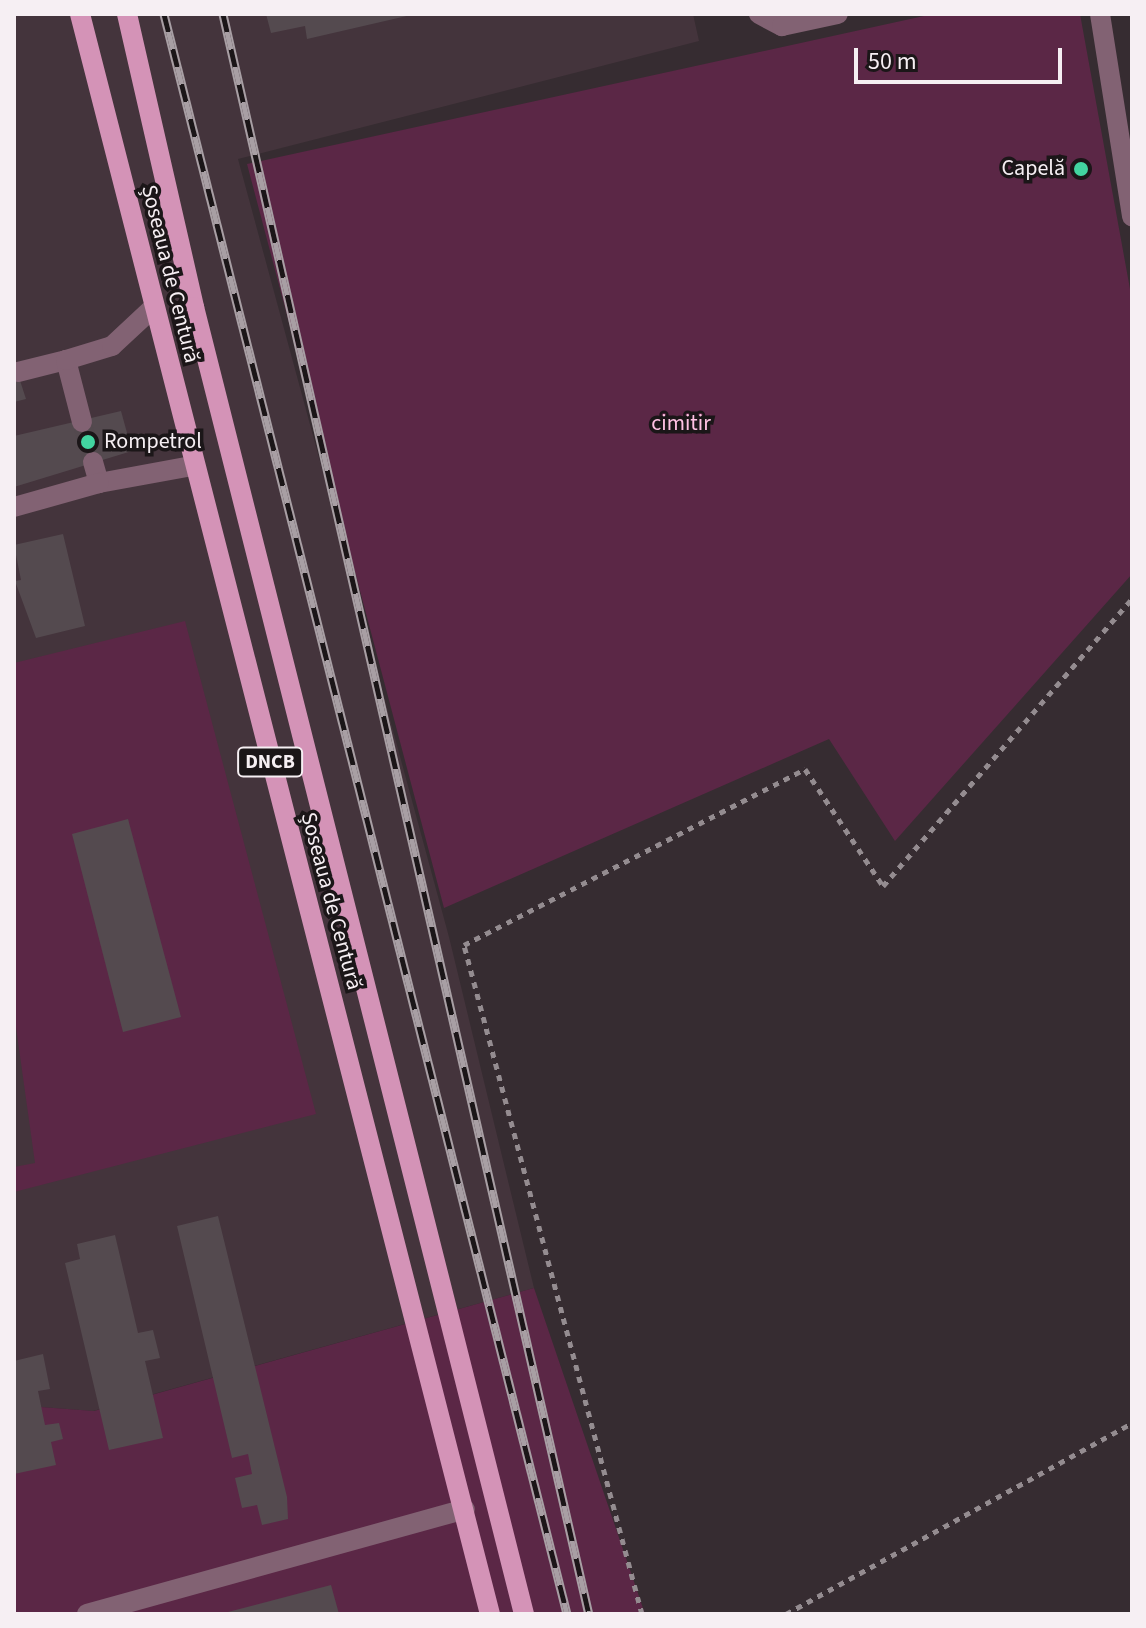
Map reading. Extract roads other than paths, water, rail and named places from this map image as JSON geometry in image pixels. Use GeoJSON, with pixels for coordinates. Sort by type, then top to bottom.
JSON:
{"type":"FeatureCollection","features":[{"type":"Feature","properties":{"kind":"main road","name":"Șoseaua de Centură"},"geometry":{"type":"LineString","coordinates":[[80,14],[192,466],[490,1614]]}},
{"type":"Feature","properties":{"kind":"main road","name":"Șoseaua de Centură"},"geometry":{"type":"LineString","coordinates":[[127,14],[194,307],[524,1614]]}},
{"type":"Feature","properties":{"kind":"street"},"geometry":{"type":"LineString","coordinates":[[759,14],[782,26],[838,14]]}},
{"type":"Feature","properties":{"kind":"street"},"geometry":{"type":"LineString","coordinates":[[1100,14],[1132,216]]}},
{"type":"Feature","properties":{"kind":"street"},"geometry":{"type":"LineString","coordinates":[[18,372],[112,346],[154,307]]}},
{"type":"Feature","properties":{"kind":"street"},"geometry":{"type":"LineString","coordinates":[[66,360],[82,422]]}},
{"type":"Feature","properties":{"kind":"street"},"geometry":{"type":"LineString","coordinates":[[93,462],[99,483]]}},
{"type":"Feature","properties":{"kind":"street"},"geometry":{"type":"LineString","coordinates":[[14,507],[99,483],[192,466]]}},
{"type":"Feature","properties":{"kind":"street"},"geometry":{"type":"LineString","coordinates":[[87,1614],[465,1509]]}},
{"type":"Feature","properties":{"kind":"tunnel"},"geometry":{"type":"LineString","coordinates":[[82,422],[93,462]]}},
{"type":"Feature","properties":{"kind":"railway"},"geometry":{"type":"LineString","coordinates":[[164,14],[567,1614]]}},
{"type":"Feature","properties":{"kind":"railway"},"geometry":{"type":"LineString","coordinates":[[223,14],[589,1614]]}},
{"type":"Feature","properties":{"kind":"place","name":"Capelă"},"geometry":{"type":"Point","coordinates":[1081,169]}},
{"type":"Feature","properties":{"kind":"place","name":"Rompetrol"},"geometry":{"type":"Point","coordinates":[88,442]}},
{"type":"Feature","properties":{"kind":"park label","name":"cimitir"},"geometry":{"type":"Point","coordinates":[681,424]}}]}
